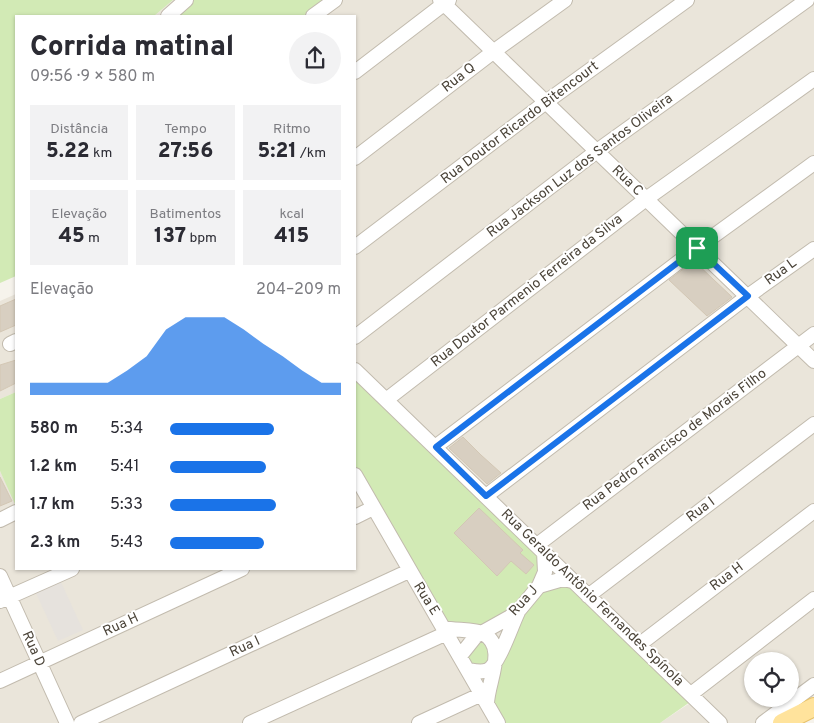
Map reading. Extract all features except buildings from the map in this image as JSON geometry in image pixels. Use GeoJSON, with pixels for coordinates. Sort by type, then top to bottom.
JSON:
{"type":"FeatureCollection","features":[{"type":"Feature","properties":{"kind":"main road"},"geometry":{"type":"LineString","coordinates":[[782,723],[814,707]]}},
{"type":"Feature","properties":{"kind":"main road"},"geometry":{"type":"LineString","coordinates":[[810,723],[814,721]]}},
{"type":"Feature","properties":{"kind":"street"},"geometry":{"type":"LineString","coordinates":[[169,15],[186,0]]}},
{"type":"Feature","properties":{"kind":"street"},"geometry":{"type":"LineString","coordinates":[[314,15],[334,0]]}},
{"type":"Feature","properties":{"kind":"street","name":"Rua Q"},"geometry":{"type":"LineString","coordinates":[[356,157],[493,52],[565,0]]}},
{"type":"Feature","properties":{"kind":"street","name":"Rua Doutor Ricardo Bitencourt"},"geometry":{"type":"LineString","coordinates":[[356,246],[546,102],[687,0]]}},
{"type":"Feature","properties":{"kind":"street","name":"Rua Jackson Luz dos Santos Oliveira"},"geometry":{"type":"LineString","coordinates":[[356,336],[597,151],[807,0]]}},
{"type":"Feature","properties":{"kind":"street"},"geometry":{"type":"LineString","coordinates":[[356,71],[445,1]]}},
{"type":"Feature","properties":{"kind":"street","name":"Rua C"},"geometry":{"type":"LineString","coordinates":[[445,1],[493,52],[814,361]]}},
{"type":"Feature","properties":{"kind":"street","name":"Rua Doutor Parmenio Ferreira da Silva"},"geometry":{"type":"LineString","coordinates":[[386,400],[646,199],[814,79]]}},
{"type":"Feature","properties":{"kind":"street"},"geometry":{"type":"LineString","coordinates":[[436,447],[697,248],[814,163]]}},
{"type":"Feature","properties":{"kind":"street","name":"Rua L"},"geometry":{"type":"LineString","coordinates":[[486,496],[748,296],[814,249]]}},
{"type":"Feature","properties":{"kind":"street","name":"Rua Pedro Francisco de Morais Filho"},"geometry":{"type":"LineString","coordinates":[[540,549],[814,334]]}},
{"type":"Feature","properties":{"kind":"street","name":"Rua Geraldo Antônio Fernandes Spínola"},"geometry":{"type":"LineString","coordinates":[[356,371],[720,723]]}},
{"type":"Feature","properties":{"kind":"street","name":"Rua I"},"geometry":{"type":"LineString","coordinates":[[588,596],[814,424]]}},
{"type":"Feature","properties":{"kind":"street","name":"Rua E"},"geometry":{"type":"LineString","coordinates":[[356,478],[498,723]]}},
{"type":"Feature","properties":{"kind":"street"},"geometry":{"type":"LineString","coordinates":[[356,516],[373,508]]}},
{"type":"Feature","properties":{"kind":"street","name":"Rua H"},"geometry":{"type":"LineString","coordinates":[[640,644],[814,511]]}},
{"type":"Feature","properties":{"kind":"street"},"geometry":{"type":"LineString","coordinates":[[0,520],[15,512]]}},
{"type":"Feature","properties":{"kind":"street","name":"Rua J"},"geometry":{"type":"LineString","coordinates":[[460,656],[470,641],[520,609],[538,586],[545,572],[540,549]]}},
{"type":"Feature","properties":{"kind":"street"},"geometry":{"type":"LineString","coordinates":[[5,599],[70,570]]}},
{"type":"Feature","properties":{"kind":"street","name":"Rua H"},"geometry":{"type":"LineString","coordinates":[[0,681],[240,570]]}},
{"type":"Feature","properties":{"kind":"street","name":"Rua I"},"geometry":{"type":"LineString","coordinates":[[80,723],[409,571]]}},
{"type":"Feature","properties":{"kind":"street","name":"Rua D"},"geometry":{"type":"LineString","coordinates":[[0,576],[5,599],[39,663],[67,723]]}},
{"type":"Feature","properties":{"kind":"street"},"geometry":{"type":"LineString","coordinates":[[538,586],[563,579],[572,581]]}},
{"type":"Feature","properties":{"kind":"street"},"geometry":{"type":"LineString","coordinates":[[691,694],[814,599]]}},
{"type":"Feature","properties":{"kind":"street"},"geometry":{"type":"LineString","coordinates":[[419,723],[484,699],[497,659],[520,609]]}},
{"type":"Feature","properties":{"kind":"street"},"geometry":{"type":"LineString","coordinates":[[250,723],[445,630],[481,633],[492,642],[497,652],[497,659],[488,670],[477,672],[468,670]]}},
{"type":"Feature","properties":{"kind":"street"},"geometry":{"type":"LineString","coordinates":[[763,723],[814,684]]}},
{"type":"Feature","properties":{"kind":"shaded area"},"geometry":{"type":"Polygon","coordinates":[[[173,0],[814,0],[814,696],[799,706],[799,652],[744,652],[744,707],[798,707],[774,723],[660,723],[690,703],[504,723],[0,723],[0,471],[15,501],[15,570],[356,570],[356,467],[441,617],[356,379],[356,15],[155,15],[173,0]]]}},
{"type":"Feature","properties":{"kind":"shaded area"},"geometry":{"type":"Polygon","coordinates":[[[15,294],[15,392],[0,399],[0,301],[15,294]]]}},
{"type":"Feature","properties":{"kind":"shaded area"},"geometry":{"type":"Polygon","coordinates":[[[60,580],[83,630],[58,641],[35,591],[60,580]]]}},
{"type":"Feature","properties":{"kind":"green space"},"geometry":{"type":"Polygon","coordinates":[[[0,0],[173,0],[155,15],[15,15],[15,276],[0,283],[0,0]]]}},
{"type":"Feature","properties":{"kind":"green space"},"geometry":{"type":"Polygon","coordinates":[[[191,0],[325,0],[304,15],[174,15],[191,0]]]}},
{"type":"Feature","properties":{"kind":"green space"},"geometry":{"type":"Polygon","coordinates":[[[356,377],[535,548],[538,568],[535,577],[523,596],[498,618],[484,624],[471,625],[458,624],[441,617],[356,467],[356,377]]]}},
{"type":"Feature","properties":{"kind":"green space"},"geometry":{"type":"Polygon","coordinates":[[[15,392],[15,504],[0,471],[0,399],[15,392]]]}},
{"type":"Feature","properties":{"kind":"green space"},"geometry":{"type":"Polygon","coordinates":[[[554,583],[569,586],[586,599],[690,702],[660,723],[504,723],[493,705],[496,677],[517,624],[541,589],[554,583]]]}},
{"type":"Feature","properties":{"kind":"green space"},"geometry":{"type":"Polygon","coordinates":[[[479,639],[489,642],[490,661],[482,666],[472,665],[466,657],[479,639]]]}},
{"type":"Feature","properties":{"kind":"route"},"geometry":{"type":"LineString","coordinates":[[697,248],[748,296],[486,496],[436,447],[592,327],[697,248]]}}]}
